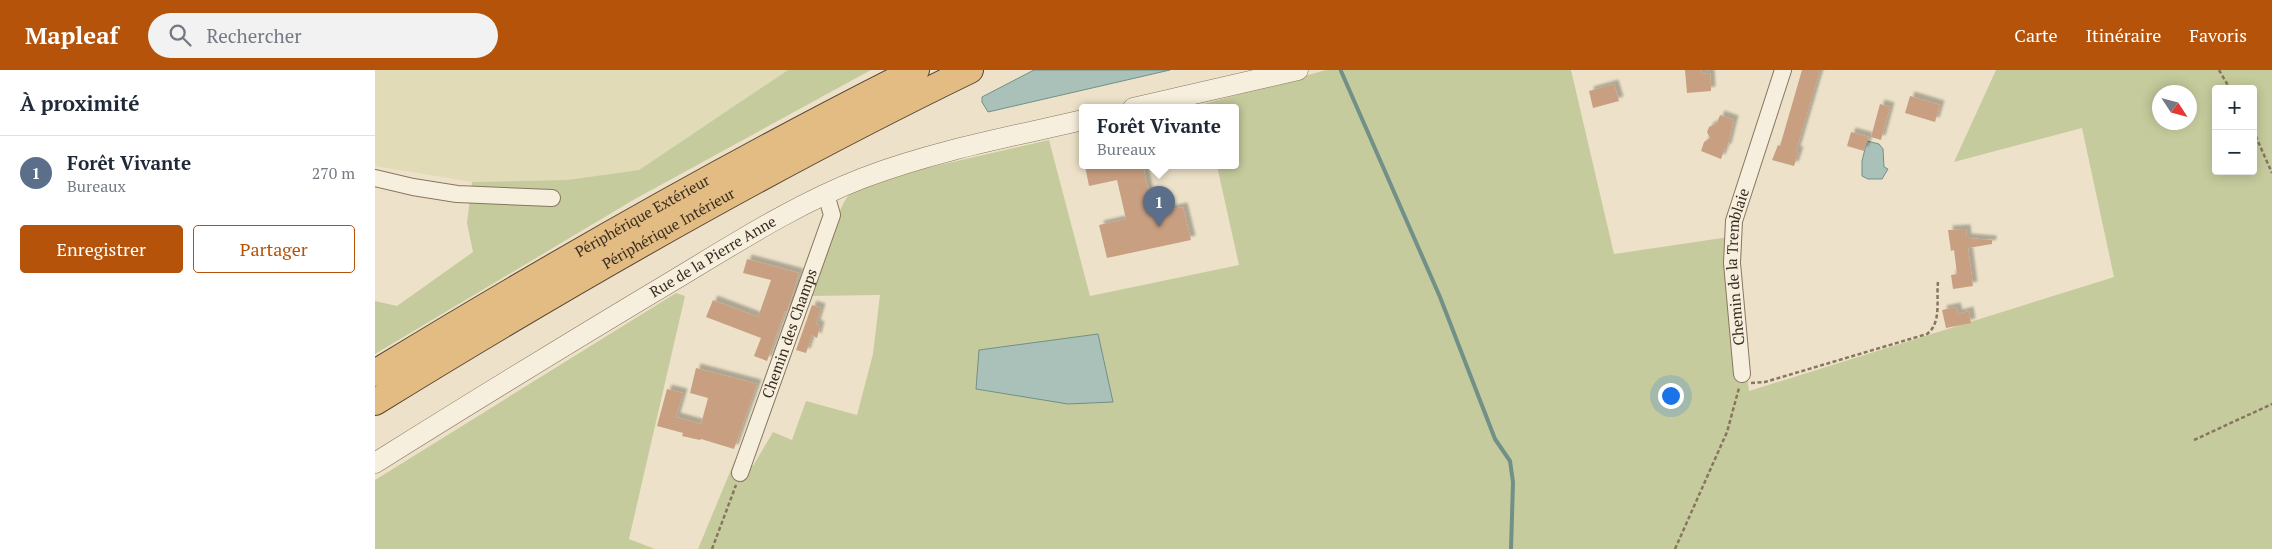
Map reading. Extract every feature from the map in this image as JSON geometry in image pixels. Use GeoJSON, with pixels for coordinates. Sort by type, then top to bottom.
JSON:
{"type":"FeatureCollection","features":[{"type":"Feature","properties":{"kind":"highway","name":"Périphérique Extérieur"},"geometry":{"type":"LineString","coordinates":[[375,373],[521,285],[713,176],[916,70]]}},
{"type":"Feature","properties":{"kind":"highway","name":"Périphérique Intérieur"},"geometry":{"type":"LineString","coordinates":[[375,402],[493,330],[693,215],[825,144],[970,70]]}},
{"type":"Feature","properties":{"kind":"street"},"geometry":{"type":"LineString","coordinates":[[1150,104],[1298,70]]}},
{"type":"Feature","properties":{"kind":"street","name":"Chemin de la Tremblaie"},"geometry":{"type":"LineString","coordinates":[[1741,374],[1732,263],[1734,221],[1783,70]]}},
{"type":"Feature","properties":{"kind":"street","name":"Rue de la Pierre Anne"},"geometry":{"type":"LineString","coordinates":[[375,463],[511,378],[695,268],[826,194],[914,161],[1079,121]]}},
{"type":"Feature","properties":{"kind":"street"},"geometry":{"type":"LineString","coordinates":[[375,178],[413,188],[457,194],[552,198]]}},
{"type":"Feature","properties":{"kind":"street","name":"Chemin des Champs"},"geometry":{"type":"LineString","coordinates":[[740,473],[832,215],[826,194]]}},
{"type":"Feature","properties":{"kind":"path"},"geometry":{"type":"LineString","coordinates":[[2219,70],[2228,85]]}},
{"type":"Feature","properties":{"kind":"path"},"geometry":{"type":"LineString","coordinates":[[2257,136],[2272,173]]}},
{"type":"Feature","properties":{"kind":"path"},"geometry":{"type":"LineString","coordinates":[[1741,374],[1743,378],[1751,383],[1765,382],[1921,337],[1930,332],[1935,324],[1938,282]]}},
{"type":"Feature","properties":{"kind":"path"},"geometry":{"type":"LineString","coordinates":[[1675,549],[1727,432],[1738,401],[1741,374]]}},
{"type":"Feature","properties":{"kind":"path"},"geometry":{"type":"LineString","coordinates":[[2193,440],[2272,404]]}},
{"type":"Feature","properties":{"kind":"path"},"geometry":{"type":"LineString","coordinates":[[712,549],[740,473]]}},
{"type":"Feature","properties":{"kind":"shaded area"},"geometry":{"type":"Polygon","coordinates":[[[375,70],[788,70],[639,170],[567,180],[472,182],[375,166],[375,70]]]}},
{"type":"Feature","properties":{"kind":"green space"},"geometry":{"type":"Polygon","coordinates":[[[788,70],[871,70],[635,199],[375,354],[375,301],[397,306],[473,252],[467,223],[472,182],[567,180],[639,170],[788,70]]]}},
{"type":"Feature","properties":{"kind":"green space"},"geometry":{"type":"Polygon","coordinates":[[[1326,70],[1571,70],[1614,254],[1729,237],[1749,391],[2114,277],[2082,128],[1954,162],[1996,70],[2272,70],[2272,549],[698,549],[735,460],[753,466],[773,432],[792,440],[806,401],[857,415],[873,354],[880,295],[811,296],[839,213],[844,202],[853,192],[883,178],[1049,140],[1090,296],[1239,265],[1218,169],[1239,169],[1239,104],[1204,104],[1326,70]]]}},
{"type":"Feature","properties":{"kind":"green space"},"geometry":{"type":"Polygon","coordinates":[[[676,293],[685,296],[629,539],[655,549],[375,549],[375,480],[676,293]]]}},
{"type":"Feature","properties":{"kind":"water"},"geometry":{"type":"Polygon","coordinates":[[[1034,70],[1170,70],[988,112],[982,102],[982,97],[1034,70]]]}},
{"type":"Feature","properties":{"kind":"water"},"geometry":{"type":"Polygon","coordinates":[[[1867,141],[1879,144],[1883,149],[1884,167],[1888,169],[1882,179],[1868,179],[1862,176],[1862,161],[1867,141]]]}},
{"type":"Feature","properties":{"kind":"water"},"geometry":{"type":"Polygon","coordinates":[[[1098,334],[1113,402],[1068,404],[976,389],[979,350],[1098,334]]]}},
{"type":"Feature","properties":{"kind":"building"},"geometry":{"type":"Polygon","coordinates":[[[1685,70],[1701,70],[1702,74],[1710,73],[1711,91],[1687,93],[1685,70]]]}},
{"type":"Feature","properties":{"kind":"building"},"geometry":{"type":"Polygon","coordinates":[[[1802,70],[1820,70],[1796,151],[1799,151],[1794,166],[1772,160],[1778,145],[1780,146],[1802,70]]]}},
{"type":"Feature","properties":{"kind":"building"},"geometry":{"type":"Polygon","coordinates":[[[1614,84],[1619,101],[1593,108],[1589,91],[1614,84]]]}},
{"type":"Feature","properties":{"kind":"building"},"geometry":{"type":"Polygon","coordinates":[[[1910,96],[1940,105],[1935,122],[1905,113],[1910,96]]]}},
{"type":"Feature","properties":{"kind":"building"},"geometry":{"type":"Polygon","coordinates":[[[1880,104],[1890,107],[1881,140],[1871,137],[1880,104]]]}},
{"type":"Feature","properties":{"kind":"building"},"geometry":{"type":"Polygon","coordinates":[[[1720,115],[1734,120],[1727,148],[1725,148],[1721,159],[1701,151],[1704,142],[1710,138],[1707,132],[1709,127],[1717,123],[1720,115]]]}},
{"type":"Feature","properties":{"kind":"building"},"geometry":{"type":"Polygon","coordinates":[[[1851,132],[1869,137],[1864,151],[1847,146],[1851,132]]]}},
{"type":"Feature","properties":{"kind":"building"},"geometry":{"type":"Polygon","coordinates":[[[1086,169],[1144,169],[1153,213],[1183,207],[1191,240],[1107,258],[1099,225],[1126,219],[1117,180],[1089,186],[1086,169]]]}},
{"type":"Feature","properties":{"kind":"building"},"geometry":{"type":"Polygon","coordinates":[[[1966,229],[1967,238],[1992,240],[1992,244],[1968,248],[1973,286],[1953,289],[1951,275],[1957,274],[1954,250],[1951,251],[1948,230],[1966,229]]]}},
{"type":"Feature","properties":{"kind":"building"},"geometry":{"type":"Polygon","coordinates":[[[747,259],[799,273],[787,312],[785,311],[767,361],[754,356],[761,338],[706,317],[713,300],[758,317],[771,280],[743,273],[747,259]]]}},
{"type":"Feature","properties":{"kind":"building"},"geometry":{"type":"Polygon","coordinates":[[[812,305],[821,308],[816,324],[820,326],[817,338],[812,335],[806,353],[796,350],[812,305]]]}},
{"type":"Feature","properties":{"kind":"building"},"geometry":{"type":"Polygon","coordinates":[[[1956,307],[1958,314],[1969,311],[1971,323],[1946,328],[1942,310],[1956,307]]]}},
{"type":"Feature","properties":{"kind":"building"},"geometry":{"type":"Polygon","coordinates":[[[696,368],[757,384],[734,449],[701,439],[682,436],[683,433],[657,426],[667,389],[683,393],[676,417],[701,424],[708,398],[690,393],[696,368]]]}},
{"type":"Feature","properties":{"kind":"waterway"},"geometry":{"type":"LineString","coordinates":[[1341,71],[1440,297],[1495,439],[1510,461],[1513,482],[1511,549]]}},
{"type":"Feature","properties":{"kind":"place","name":"Forêt Vivante"},"geometry":{"type":"Point","coordinates":[1159,227]}}]}
